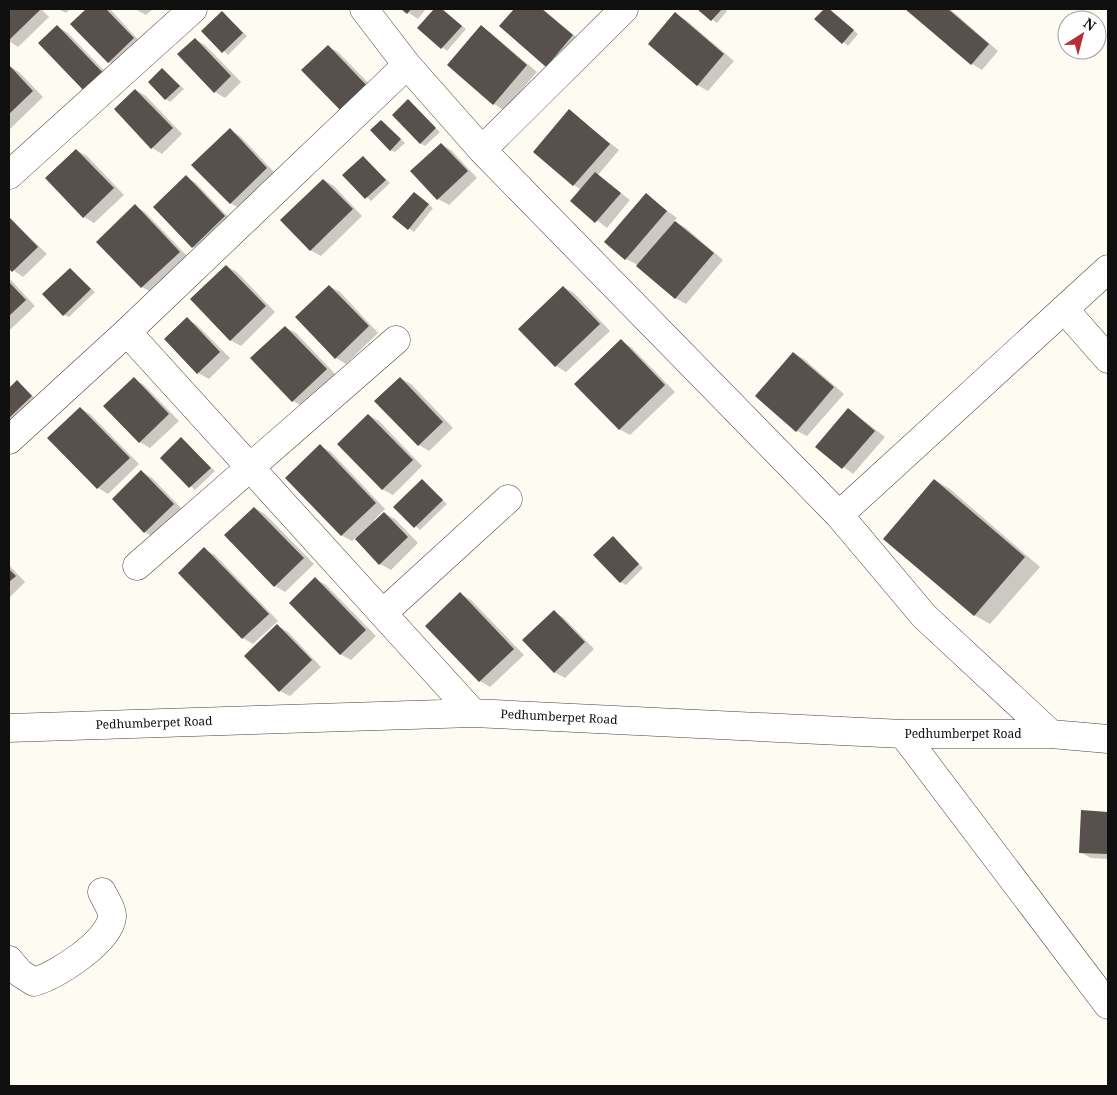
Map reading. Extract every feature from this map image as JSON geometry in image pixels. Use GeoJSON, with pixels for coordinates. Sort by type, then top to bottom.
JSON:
{"type":"FeatureCollection","features":[{"type":"Feature","properties":{"kind":"street"},"geometry":{"type":"LineString","coordinates":[[9,175],[193,9]]}},
{"type":"Feature","properties":{"kind":"street"},"geometry":{"type":"LineString","coordinates":[[364,9],[407,65],[482,150],[839,515],[924,616],[1051,734]]}},
{"type":"Feature","properties":{"kind":"street"},"geometry":{"type":"LineString","coordinates":[[482,150],[624,9]]}},
{"type":"Feature","properties":{"kind":"street"},"geometry":{"type":"LineString","coordinates":[[9,440],[127,332],[407,65]]}},
{"type":"Feature","properties":{"kind":"street"},"geometry":{"type":"LineString","coordinates":[[839,515],[1108,269]]}},
{"type":"Feature","properties":{"kind":"street"},"geometry":{"type":"LineString","coordinates":[[1064,309],[1108,359]]}},
{"type":"Feature","properties":{"kind":"street"},"geometry":{"type":"LineString","coordinates":[[127,332],[473,713]]}},
{"type":"Feature","properties":{"kind":"street"},"geometry":{"type":"LineString","coordinates":[[137,566],[396,340]]}},
{"type":"Feature","properties":{"kind":"street"},"geometry":{"type":"LineString","coordinates":[[383,613],[508,499]]}},
{"type":"Feature","properties":{"kind":"street","name":"Pedhumberpet Road"},"geometry":{"type":"LineString","coordinates":[[9,728],[473,713],[903,734],[1051,734],[1108,739]]}},
{"type":"Feature","properties":{"kind":"street"},"geometry":{"type":"LineString","coordinates":[[903,734],[1108,1004]]}},
{"type":"Feature","properties":{"kind":"street"},"geometry":{"type":"LineString","coordinates":[[9,960],[20,972],[34,982],[46,978],[89,950],[109,930],[112,915],[102,892]]}},
{"type":"Feature","properties":{"kind":"building"},"geometry":{"type":"Polygon","coordinates":[[[9,9],[40,10],[9,40],[9,9]]]}},
{"type":"Feature","properties":{"kind":"building"},"geometry":{"type":"Polygon","coordinates":[[[86,9],[106,9],[134,38],[108,63],[70,24],[86,9]]]}},
{"type":"Feature","properties":{"kind":"building"},"geometry":{"type":"Polygon","coordinates":[[[401,9],[411,9],[407,14],[401,9]]]}},
{"type":"Feature","properties":{"kind":"building"},"geometry":{"type":"Polygon","coordinates":[[[434,9],[442,9],[462,26],[441,49],[417,28],[434,9]]]}},
{"type":"Feature","properties":{"kind":"building"},"geometry":{"type":"Polygon","coordinates":[[[514,9],[542,9],[573,35],[546,67],[499,26],[514,9]]]}},
{"type":"Feature","properties":{"kind":"building"},"geometry":{"type":"Polygon","coordinates":[[[697,9],[722,9],[711,21],[697,9]]]}},
{"type":"Feature","properties":{"kind":"building"},"geometry":{"type":"Polygon","coordinates":[[[824,9],[829,9],[854,30],[842,44],[814,19],[824,9]]]}},
{"type":"Feature","properties":{"kind":"building"},"geometry":{"type":"Polygon","coordinates":[[[905,9],[948,9],[989,44],[971,65],[905,9]]]}},
{"type":"Feature","properties":{"kind":"building"},"geometry":{"type":"Polygon","coordinates":[[[222,11],[243,33],[222,53],[201,31],[222,11]]]}},
{"type":"Feature","properties":{"kind":"building"},"geometry":{"type":"Polygon","coordinates":[[[675,12],[724,54],[697,86],[648,44],[675,12]]]}},
{"type":"Feature","properties":{"kind":"building"},"geometry":{"type":"Polygon","coordinates":[[[57,25],[106,76],[87,94],[38,43],[57,25]]]}},
{"type":"Feature","properties":{"kind":"building"},"geometry":{"type":"Polygon","coordinates":[[[481,25],[527,65],[493,105],[447,65],[481,25]]]}},
{"type":"Feature","properties":{"kind":"building"},"geometry":{"type":"Polygon","coordinates":[[[195,38],[231,76],[214,93],[177,54],[195,38]]]}},
{"type":"Feature","properties":{"kind":"building"},"geometry":{"type":"Polygon","coordinates":[[[328,45],[370,89],[344,114],[301,70],[328,45]]]}},
{"type":"Feature","properties":{"kind":"building"},"geometry":{"type":"Polygon","coordinates":[[[9,65],[33,91],[9,114],[9,65]]]}},
{"type":"Feature","properties":{"kind":"building"},"geometry":{"type":"Polygon","coordinates":[[[162,68],[180,86],[165,100],[148,82],[162,68]]]}},
{"type":"Feature","properties":{"kind":"building"},"geometry":{"type":"Polygon","coordinates":[[[135,89],[173,128],[151,149],[114,109],[135,89]]]}},
{"type":"Feature","properties":{"kind":"building"},"geometry":{"type":"Polygon","coordinates":[[[408,99],[436,128],[420,144],[392,115],[408,99]]]}},
{"type":"Feature","properties":{"kind":"building"},"geometry":{"type":"Polygon","coordinates":[[[569,109],[610,144],[573,186],[533,152],[569,109]]]}},
{"type":"Feature","properties":{"kind":"building"},"geometry":{"type":"Polygon","coordinates":[[[381,120],[401,139],[390,151],[370,130],[381,120]]]}},
{"type":"Feature","properties":{"kind":"building"},"geometry":{"type":"Polygon","coordinates":[[[230,128],[267,168],[230,204],[191,165],[230,128]]]}},
{"type":"Feature","properties":{"kind":"building"},"geometry":{"type":"Polygon","coordinates":[[[441,143],[468,171],[437,200],[410,171],[441,143]]]}},
{"type":"Feature","properties":{"kind":"building"},"geometry":{"type":"Polygon","coordinates":[[[76,149],[114,188],[83,218],[45,178],[76,149]]]}},
{"type":"Feature","properties":{"kind":"building"},"geometry":{"type":"Polygon","coordinates":[[[363,156],[386,180],[365,199],[342,175],[363,156]]]}},
{"type":"Feature","properties":{"kind":"building"},"geometry":{"type":"Polygon","coordinates":[[[595,172],[621,193],[595,223],[570,201],[595,172]]]}},
{"type":"Feature","properties":{"kind":"building"},"geometry":{"type":"Polygon","coordinates":[[[186,175],[225,216],[192,248],[153,207],[186,175]]]}},
{"type":"Feature","properties":{"kind":"building"},"geometry":{"type":"Polygon","coordinates":[[[323,179],[353,209],[310,251],[280,220],[323,179]]]}},
{"type":"Feature","properties":{"kind":"building"},"geometry":{"type":"Polygon","coordinates":[[[414,192],[429,204],[408,230],[392,217],[414,192]]]}},
{"type":"Feature","properties":{"kind":"building"},"geometry":{"type":"Polygon","coordinates":[[[646,193],[667,211],[625,260],[604,242],[646,193]]]}},
{"type":"Feature","properties":{"kind":"building"},"geometry":{"type":"Polygon","coordinates":[[[135,204],[180,252],[141,288],[96,242],[135,204]]]}},
{"type":"Feature","properties":{"kind":"building"},"geometry":{"type":"Polygon","coordinates":[[[9,217],[38,247],[12,272],[9,269],[9,217]]]}},
{"type":"Feature","properties":{"kind":"building"},"geometry":{"type":"Polygon","coordinates":[[[675,221],[714,253],[675,299],[636,266],[675,221]]]}},
{"type":"Feature","properties":{"kind":"building"},"geometry":{"type":"Polygon","coordinates":[[[226,265],[266,306],[230,341],[190,299],[226,265]]]}},
{"type":"Feature","properties":{"kind":"building"},"geometry":{"type":"Polygon","coordinates":[[[70,268],[91,289],[63,316],[42,294],[70,268]]]}},
{"type":"Feature","properties":{"kind":"building"},"geometry":{"type":"Polygon","coordinates":[[[9,282],[26,300],[9,316],[9,282]]]}},
{"type":"Feature","properties":{"kind":"building"},"geometry":{"type":"Polygon","coordinates":[[[329,285],[369,326],[335,359],[295,317],[329,285]]]}},
{"type":"Feature","properties":{"kind":"building"},"geometry":{"type":"Polygon","coordinates":[[[563,286],[600,324],[555,367],[518,329],[563,286]]]}},
{"type":"Feature","properties":{"kind":"building"},"geometry":{"type":"Polygon","coordinates":[[[187,317],[220,352],[197,374],[164,339],[187,317]]]}},
{"type":"Feature","properties":{"kind":"building"},"geometry":{"type":"Polygon","coordinates":[[[285,326],[327,369],[292,402],[250,358],[285,326]]]}},
{"type":"Feature","properties":{"kind":"building"},"geometry":{"type":"Polygon","coordinates":[[[621,339],[665,385],[619,430],[574,384],[621,339]]]}},
{"type":"Feature","properties":{"kind":"building"},"geometry":{"type":"Polygon","coordinates":[[[793,352],[834,387],[796,432],[755,396],[793,352]]]}},
{"type":"Feature","properties":{"kind":"building"},"geometry":{"type":"Polygon","coordinates":[[[134,377],[169,414],[139,443],[103,406],[134,377]]]}},
{"type":"Feature","properties":{"kind":"building"},"geometry":{"type":"Polygon","coordinates":[[[400,377],[443,422],[418,446],[374,401],[400,377]]]}},
{"type":"Feature","properties":{"kind":"building"},"geometry":{"type":"Polygon","coordinates":[[[17,380],[32,396],[9,418],[9,388],[17,380]]]}},
{"type":"Feature","properties":{"kind":"building"},"geometry":{"type":"Polygon","coordinates":[[[80,407],[130,458],[97,489],[47,438],[80,407]]]}},
{"type":"Feature","properties":{"kind":"building"},"geometry":{"type":"Polygon","coordinates":[[[848,408],[875,431],[842,469],[815,447],[848,408]]]}},
{"type":"Feature","properties":{"kind":"building"},"geometry":{"type":"Polygon","coordinates":[[[368,414],[413,460],[382,490],[337,444],[368,414]]]}},
{"type":"Feature","properties":{"kind":"building"},"geometry":{"type":"Polygon","coordinates":[[[181,437],[211,468],[189,488],[160,458],[181,437]]]}},
{"type":"Feature","properties":{"kind":"building"},"geometry":{"type":"Polygon","coordinates":[[[320,444],[376,503],[341,536],[285,478],[320,444]]]}},
{"type":"Feature","properties":{"kind":"building"},"geometry":{"type":"Polygon","coordinates":[[[141,470],[174,504],[144,533],[112,499],[141,470]]]}},
{"type":"Feature","properties":{"kind":"building"},"geometry":{"type":"Polygon","coordinates":[[[422,479],[443,500],[414,528],[393,507],[422,479]]]}},
{"type":"Feature","properties":{"kind":"building"},"geometry":{"type":"Polygon","coordinates":[[[934,479],[1025,557],[974,616],[883,539],[934,479]]]}},
{"type":"Feature","properties":{"kind":"building"},"geometry":{"type":"Polygon","coordinates":[[[254,507],[304,558],[274,587],[224,535],[254,507]]]}},
{"type":"Feature","properties":{"kind":"building"},"geometry":{"type":"Polygon","coordinates":[[[384,512],[408,537],[379,565],[355,539],[384,512]]]}},
{"type":"Feature","properties":{"kind":"building"},"geometry":{"type":"Polygon","coordinates":[[[613,536],[639,564],[620,583],[593,555],[613,536]]]}},
{"type":"Feature","properties":{"kind":"building"},"geometry":{"type":"Polygon","coordinates":[[[204,547],[269,614],[242,639],[178,573],[204,547]]]}},
{"type":"Feature","properties":{"kind":"building"},"geometry":{"type":"Polygon","coordinates":[[[9,569],[16,576],[9,582],[9,569]]]}},
{"type":"Feature","properties":{"kind":"building"},"geometry":{"type":"Polygon","coordinates":[[[315,577],[366,630],[340,655],[289,603],[315,577]]]}},
{"type":"Feature","properties":{"kind":"building"},"geometry":{"type":"Polygon","coordinates":[[[460,592],[514,649],[479,682],[425,626],[460,592]]]}},
{"type":"Feature","properties":{"kind":"building"},"geometry":{"type":"Polygon","coordinates":[[[554,610],[585,642],[554,673],[522,640],[554,610]]]}},
{"type":"Feature","properties":{"kind":"building"},"geometry":{"type":"Polygon","coordinates":[[[277,624],[312,660],[279,692],[244,656],[277,624]]]}},
{"type":"Feature","properties":{"kind":"building"},"geometry":{"type":"Polygon","coordinates":[[[1081,810],[1108,812],[1108,854],[1079,853],[1081,810]]]}}]}
